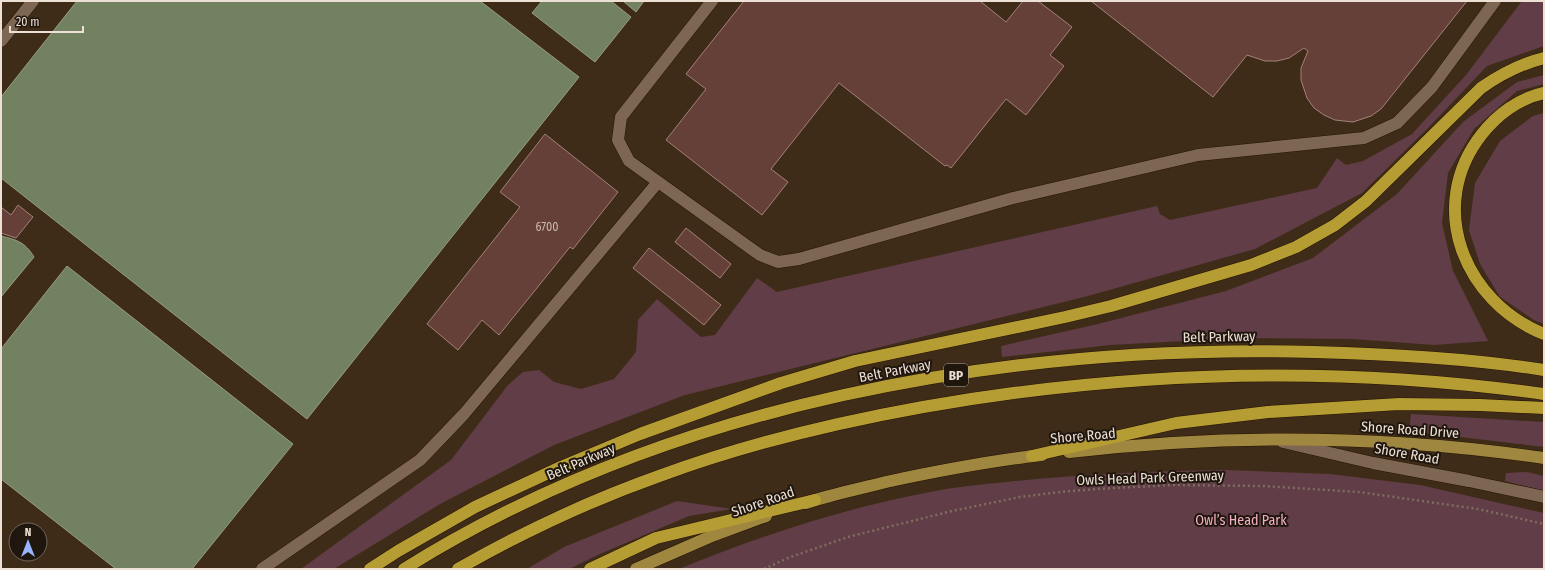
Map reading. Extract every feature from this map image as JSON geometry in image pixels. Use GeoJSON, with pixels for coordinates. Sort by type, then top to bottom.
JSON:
{"type":"FeatureCollection","features":[{"type":"Feature","properties":{"kind":"highway"},"geometry":{"type":"LineString","coordinates":[[370,569],[468,511],[541,476],[640,434],[781,383],[855,361],[1111,306],[1251,265],[1296,247],[1335,225],[1366,201],[1481,88],[1512,68],[1544,58]]}},
{"type":"Feature","properties":{"kind":"highway"},"geometry":{"type":"LineString","coordinates":[[1544,93],[1520,102],[1503,112],[1474,144],[1464,160],[1456,194],[1455,209],[1460,245],[1467,264],[1478,284],[1508,314],[1523,324],[1544,334]]}},
{"type":"Feature","properties":{"kind":"highway","name":"Belt Parkway"},"geometry":{"type":"LineString","coordinates":[[404,569],[485,523],[523,504],[604,468],[652,450],[771,412],[856,393],[945,376],[996,368],[1077,359],[1211,351],[1367,353],[1544,370]]}},
{"type":"Feature","properties":{"kind":"highway","name":"BP"},"geometry":{"type":"LineString","coordinates":[[458,569],[502,545],[572,511],[674,470],[796,434],[851,421],[944,404],[1079,385],[1175,378],[1245,376],[1382,378],[1472,385],[1544,394]]}},
{"type":"Feature","properties":{"kind":"highway"},"geometry":{"type":"LineString","coordinates":[[1032,456],[1176,423],[1268,412],[1399,404],[1480,405],[1544,408]]}},
{"type":"Feature","properties":{"kind":"highway"},"geometry":{"type":"LineString","coordinates":[[590,569],[656,538],[815,500]]}},
{"type":"Feature","properties":{"kind":"main road","name":"Shore Road"},"geometry":{"type":"LineString","coordinates":[[636,569],[714,535],[815,500],[917,475],[970,465],[1032,456],[1140,446],[1273,440]]}},
{"type":"Feature","properties":{"kind":"main road","name":"Shore Road Drive"},"geometry":{"type":"LineString","coordinates":[[1273,440],[1388,442],[1474,449],[1544,458]]}},
{"type":"Feature","properties":{"kind":"street"},"geometry":{"type":"LineString","coordinates":[[1,41],[33,1]]}},
{"type":"Feature","properties":{"kind":"street"},"geometry":{"type":"LineString","coordinates":[[712,1],[621,116],[618,140],[629,161],[760,255],[778,262],[799,259],[1013,198],[1198,155],[1364,138],[1397,123],[1432,86],[1495,1]]}},
{"type":"Feature","properties":{"kind":"street"},"geometry":{"type":"LineString","coordinates":[[262,569],[420,460],[464,414],[658,182]]}},
{"type":"Feature","properties":{"kind":"street","name":"Shore Road"},"geometry":{"type":"LineString","coordinates":[[1273,440],[1373,463],[1544,497]]}},
{"type":"Feature","properties":{"kind":"path","name":"Owls Head Park Greenway"},"geometry":{"type":"LineString","coordinates":[[764,569],[788,558],[848,537],[952,511],[1020,497],[1060,492],[1173,485],[1263,486],[1359,492],[1478,509],[1544,524]]}},
{"type":"Feature","properties":{"kind":"green space"},"geometry":{"type":"Polygon","coordinates":[[[1522,1],[1542,1],[1544,3],[1544,46],[1487,66],[1428,128],[1362,193],[1255,249],[1088,296],[685,395],[554,445],[440,504],[334,569],[301,569],[451,460],[508,385],[523,372],[539,370],[554,382],[581,389],[614,379],[636,352],[638,320],[657,299],[701,337],[715,335],[757,278],[777,292],[1157,206],[1160,214],[1170,220],[1317,188],[1337,158],[1346,165],[1363,161],[1412,134],[1466,75],[1522,1]]]}},
{"type":"Feature","properties":{"kind":"green space"},"geometry":{"type":"Polygon","coordinates":[[[1544,75],[1544,84],[1517,91],[1474,129],[1448,173],[1442,223],[1453,271],[1488,341],[1434,345],[1353,339],[1242,338],[1110,345],[1002,357],[1001,346],[1098,324],[1226,291],[1313,258],[1397,194],[1463,122],[1517,82],[1544,75]]]}},
{"type":"Feature","properties":{"kind":"green space"},"geometry":{"type":"Polygon","coordinates":[[[1544,113],[1544,324],[1534,320],[1500,297],[1480,264],[1469,230],[1475,183],[1500,141],[1533,116],[1544,113]]]}},
{"type":"Feature","properties":{"kind":"green space"},"geometry":{"type":"Polygon","coordinates":[[[1411,414],[1544,422],[1544,447],[1409,431],[1411,414]]]}},
{"type":"Feature","properties":{"kind":"green space","name":"Owl’s Head Park"},"geometry":{"type":"Polygon","coordinates":[[[1227,470],[1330,474],[1420,485],[1544,513],[1544,569],[679,569],[740,545],[803,524],[866,506],[939,490],[1034,479],[1089,475],[1227,470]]]}},
{"type":"Feature","properties":{"kind":"green space"},"geometry":{"type":"Polygon","coordinates":[[[1527,472],[1544,476],[1544,491],[1505,481],[1506,473],[1527,472]]]}},
{"type":"Feature","properties":{"kind":"green space"},"geometry":{"type":"Polygon","coordinates":[[[677,501],[732,509],[689,516],[569,569],[527,569],[564,547],[677,501]]]}},
{"type":"Feature","properties":{"kind":"shaded area"},"geometry":{"type":"Polygon","coordinates":[[[77,1],[480,1],[579,77],[307,419],[1,178],[1,97],[77,1]]]}},
{"type":"Feature","properties":{"kind":"shaded area"},"geometry":{"type":"Polygon","coordinates":[[[542,1],[611,1],[631,17],[595,62],[532,13],[542,1]]]}},
{"type":"Feature","properties":{"kind":"shaded area"},"geometry":{"type":"Polygon","coordinates":[[[623,1],[644,1],[636,12],[623,1]]]}},
{"type":"Feature","properties":{"kind":"shaded area"},"geometry":{"type":"Polygon","coordinates":[[[1,236],[20,242],[31,252],[34,257],[1,297],[1,236]]]}},
{"type":"Feature","properties":{"kind":"shaded area"},"geometry":{"type":"Polygon","coordinates":[[[67,266],[293,444],[192,569],[116,569],[1,479],[1,349],[67,266]]]}},
{"type":"Feature","properties":{"kind":"building"},"geometry":{"type":"Polygon","coordinates":[[[744,1],[980,1],[1006,22],[1023,1],[1038,1],[1072,27],[1050,55],[1064,66],[1026,115],[1006,99],[951,168],[947,165],[945,166],[839,83],[771,169],[788,182],[762,215],[666,140],[706,89],[686,74],[744,1]]]}},
{"type":"Feature","properties":{"kind":"building"},"geometry":{"type":"Polygon","coordinates":[[[1091,1],[1467,1],[1381,109],[1371,116],[1353,122],[1335,120],[1324,115],[1314,108],[1307,98],[1301,80],[1301,68],[1308,51],[1304,48],[1289,58],[1277,61],[1265,61],[1247,55],[1213,97],[1091,1]]]}},
{"type":"Feature","properties":{"kind":"building"},"geometry":{"type":"Polygon","coordinates":[[[545,134],[618,192],[573,249],[570,247],[499,335],[482,320],[458,350],[427,324],[520,207],[500,192],[545,134]]]}},
{"type":"Feature","properties":{"kind":"building"},"geometry":{"type":"Polygon","coordinates":[[[18,205],[33,217],[16,238],[1,233],[1,207],[11,215],[18,205]]]}},
{"type":"Feature","properties":{"kind":"building"},"geometry":{"type":"Polygon","coordinates":[[[686,228],[731,264],[720,278],[675,242],[686,228]]]}},
{"type":"Feature","properties":{"kind":"building"},"geometry":{"type":"Polygon","coordinates":[[[649,248],[721,305],[704,325],[633,268],[649,248]]]}}]}
